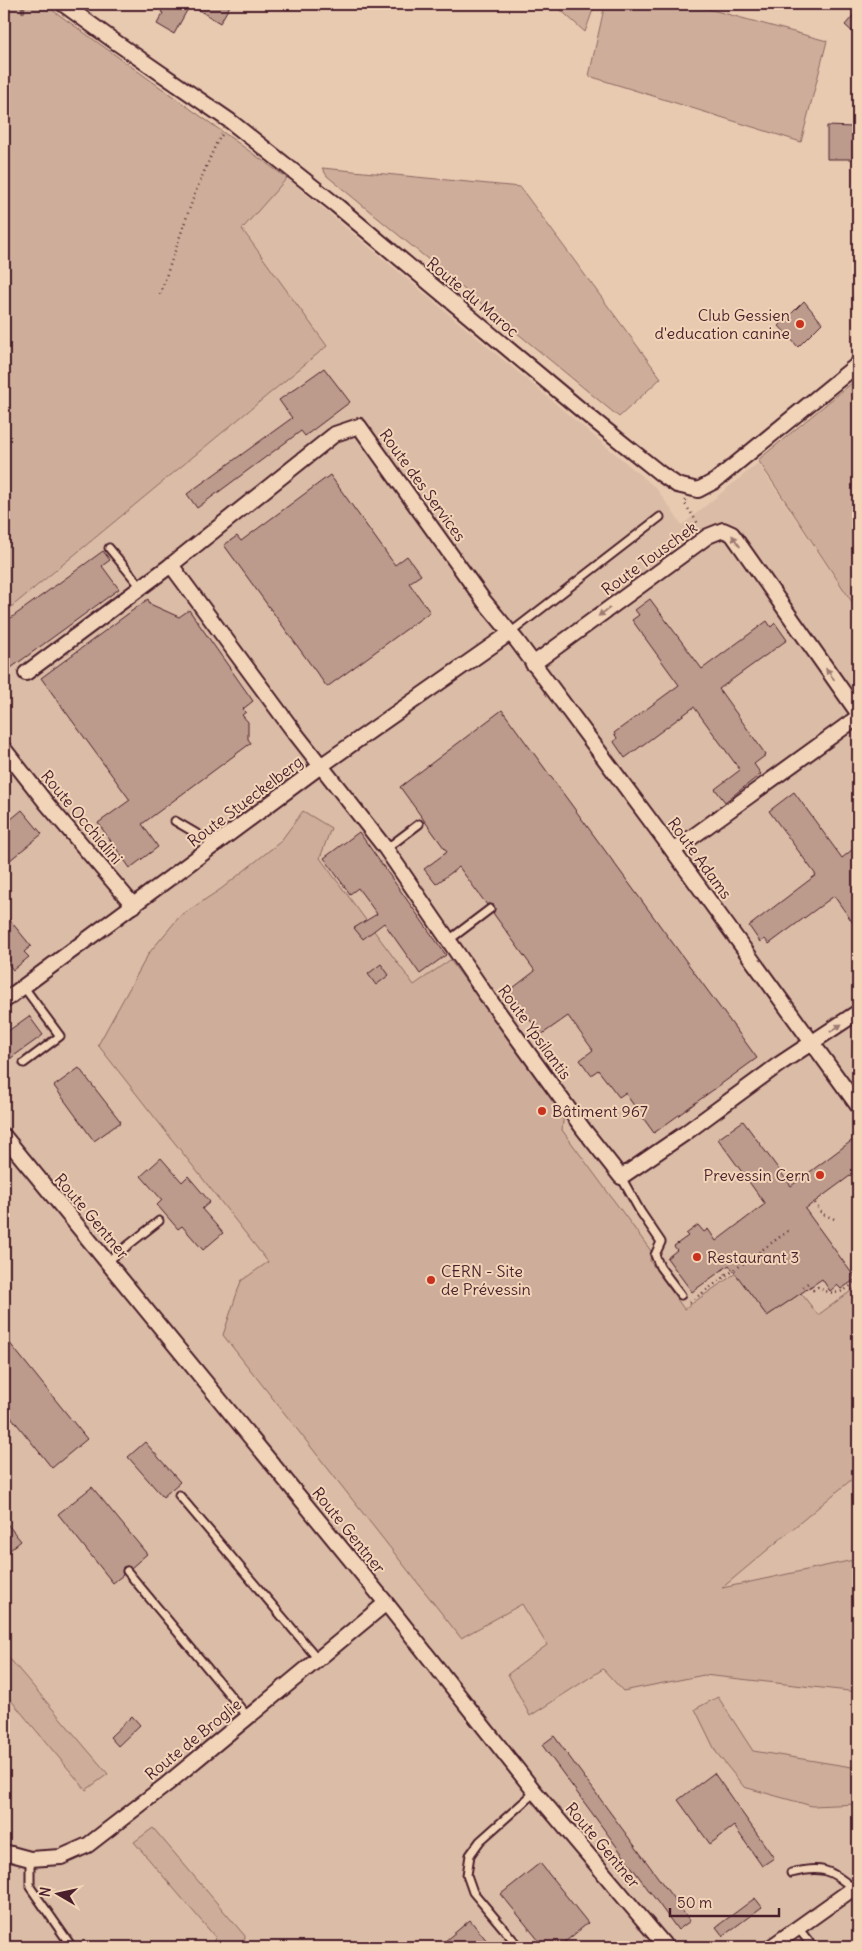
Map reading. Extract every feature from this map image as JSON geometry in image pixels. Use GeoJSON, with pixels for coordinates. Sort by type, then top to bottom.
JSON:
{"type":"FeatureCollection","features":[{"type":"Feature","properties":{"kind":"street","name":"Route du Maroc"},"geometry":{"type":"LineString","coordinates":[[63,4],[230,121],[336,205],[586,414],[677,486],[687,489]]}},
{"type":"Feature","properties":{"kind":"street"},"geometry":{"type":"LineString","coordinates":[[687,489],[698,490],[715,481],[858,364]]}},
{"type":"Feature","properties":{"kind":"street","name":"Route des Services"},"geometry":{"type":"LineString","coordinates":[[26,672],[171,565],[335,434],[359,426],[489,607],[510,633]]}},
{"type":"Feature","properties":{"kind":"street","name":"Route Touschek"},"geometry":{"type":"LineString","coordinates":[[533,664],[708,536],[723,530],[732,534],[858,713]]}},
{"type":"Feature","properties":{"kind":"street"},"geometry":{"type":"LineString","coordinates":[[171,565],[292,729],[322,765]]}},
{"type":"Feature","properties":{"kind":"street","name":"Route Adams"},"geometry":{"type":"LineString","coordinates":[[510,633],[673,851],[858,1106]]}},
{"type":"Feature","properties":{"kind":"street","name":"Route Stueckelberg"},"geometry":{"type":"LineString","coordinates":[[4,1001],[217,845],[322,765],[510,633]]}},
{"type":"Feature","properties":{"kind":"street"},"geometry":{"type":"LineString","coordinates":[[673,851],[858,717]]}},
{"type":"Feature","properties":{"kind":"street","name":"Route Occhialini"},"geometry":{"type":"LineString","coordinates":[[4,749],[47,804],[134,906]]}},
{"type":"Feature","properties":{"kind":"street","name":"Route Ypsilantis"},"geometry":{"type":"LineString","coordinates":[[322,765],[386,849],[584,1130],[622,1177]]}},
{"type":"Feature","properties":{"kind":"street"},"geometry":{"type":"LineString","coordinates":[[622,1177],[778,1065],[858,1012]]}},
{"type":"Feature","properties":{"kind":"street","name":"Route Gentner"},"geometry":{"type":"LineString","coordinates":[[4,1136],[47,1191],[108,1261],[386,1603],[535,1792],[666,1947]]}},
{"type":"Feature","properties":{"kind":"street","name":"Route de Broglie"},"geometry":{"type":"LineString","coordinates":[[4,1852],[30,1860],[61,1856],[88,1845],[167,1784],[386,1603]]}},
{"type":"Feature","properties":{"kind":"street"},"geometry":{"type":"LineString","coordinates":[[771,1947],[855,1887]]}},
{"type":"Feature","properties":{"kind":"lane"},"geometry":{"type":"LineString","coordinates":[[510,633],[660,516]]}},
{"type":"Feature","properties":{"kind":"lane"},"geometry":{"type":"LineString","coordinates":[[110,548],[141,587]]}},
{"type":"Feature","properties":{"kind":"lane"},"geometry":{"type":"LineString","coordinates":[[175,820],[217,845]]}},
{"type":"Feature","properties":{"kind":"lane"},"geometry":{"type":"LineString","coordinates":[[386,849],[419,824]]}},
{"type":"Feature","properties":{"kind":"lane"},"geometry":{"type":"LineString","coordinates":[[449,940],[490,909]]}},
{"type":"Feature","properties":{"kind":"lane"},"geometry":{"type":"LineString","coordinates":[[24,986],[60,1036],[24,1063]]}},
{"type":"Feature","properties":{"kind":"lane"},"geometry":{"type":"LineString","coordinates":[[622,1177],[640,1212],[661,1242],[655,1255],[660,1267],[681,1296]]}},
{"type":"Feature","properties":{"kind":"lane"},"geometry":{"type":"LineString","coordinates":[[108,1261],[159,1221]]}},
{"type":"Feature","properties":{"kind":"lane"},"geometry":{"type":"LineString","coordinates":[[178,1494],[318,1659]]}},
{"type":"Feature","properties":{"kind":"lane"},"geometry":{"type":"LineString","coordinates":[[127,1571],[248,1717]]}},
{"type":"Feature","properties":{"kind":"lane"},"geometry":{"type":"LineString","coordinates":[[519,1947],[473,1892],[467,1875],[470,1855],[480,1841],[535,1792]]}},
{"type":"Feature","properties":{"kind":"lane"},"geometry":{"type":"LineString","coordinates":[[30,1860],[30,1887],[72,1947]]}},
{"type":"Feature","properties":{"kind":"lane"},"geometry":{"type":"LineString","coordinates":[[791,1873],[813,1868],[840,1876],[855,1887]]}},
{"type":"Feature","properties":{"kind":"lane"},"geometry":{"type":"LineString","coordinates":[[798,1928],[813,1947]]}},
{"type":"Feature","properties":{"kind":"path"},"geometry":{"type":"LineString","coordinates":[[160,294],[195,193],[216,144],[230,121]]}},
{"type":"Feature","properties":{"kind":"path"},"geometry":{"type":"LineString","coordinates":[[687,489],[685,504],[708,536]]}},
{"type":"Feature","properties":{"kind":"path"},"geometry":{"type":"LineString","coordinates":[[815,1203],[822,1214],[837,1220]]}},
{"type":"Feature","properties":{"kind":"path"},"geometry":{"type":"LineString","coordinates":[[681,1296],[686,1306],[788,1231]]}},
{"type":"Feature","properties":{"kind":"path"},"geometry":{"type":"LineString","coordinates":[[723,1269],[727,1276]]}},
{"type":"Feature","properties":{"kind":"path"},"geometry":{"type":"LineString","coordinates":[[803,1287],[808,1284],[814,1290],[818,1287],[831,1294],[837,1294],[858,1278]]}},
{"type":"Feature","properties":{"kind":"shaded area"},"geometry":{"type":"Polygon","coordinates":[[[4,4],[44,4],[287,178],[242,229],[327,346],[4,613],[4,4]]]}},
{"type":"Feature","properties":{"kind":"shaded area"},"geometry":{"type":"Polygon","coordinates":[[[554,4],[595,4],[585,32],[554,4]]]}},
{"type":"Feature","properties":{"kind":"shaded area"},"geometry":{"type":"Polygon","coordinates":[[[605,4],[690,4],[827,41],[801,142],[589,76],[605,4]]]}},
{"type":"Feature","properties":{"kind":"shaded area"},"geometry":{"type":"Polygon","coordinates":[[[322,168],[520,187],[661,378],[619,417],[327,176],[322,168]]]}},
{"type":"Feature","properties":{"kind":"shaded area","name":"CERN - Site de Prévessin"},"geometry":{"type":"Polygon","coordinates":[[[287,178],[656,488],[682,525],[758,463],[858,612],[858,1947],[4,1947],[4,613],[327,346],[242,228],[287,178]]]}},
{"type":"Feature","properties":{"kind":"shaded area"},"geometry":{"type":"Polygon","coordinates":[[[858,378],[858,611],[758,460],[858,378]]]}},
{"type":"Feature","properties":{"kind":"shaded area"},"geometry":{"type":"Polygon","coordinates":[[[303,811],[331,828],[320,858],[414,985],[450,960],[564,1113],[562,1130],[651,1251],[650,1261],[684,1309],[736,1273],[767,1316],[801,1293],[818,1315],[858,1286],[858,1474],[722,1588],[858,1559],[858,1692],[704,1675],[623,1691],[603,1669],[530,1716],[508,1674],[547,1645],[522,1604],[461,1638],[223,1335],[241,1281],[268,1262],[98,1045],[149,953],[180,916],[221,889],[280,842],[303,811]]]}},
{"type":"Feature","properties":{"kind":"shaded area"},"geometry":{"type":"Polygon","coordinates":[[[4,1652],[108,1774],[86,1790],[4,1692],[4,1652]]]}},
{"type":"Feature","properties":{"kind":"shaded area"},"geometry":{"type":"Polygon","coordinates":[[[718,1697],[753,1751],[858,1768],[858,1804],[812,1806],[744,1787],[716,1752],[695,1709],[718,1697]]]}},
{"type":"Feature","properties":{"kind":"shaded area"},"geometry":{"type":"Polygon","coordinates":[[[153,1828],[245,1936],[244,1947],[207,1947],[216,1938],[134,1842],[153,1828]]]}},
{"type":"Feature","properties":{"kind":"building"},"geometry":{"type":"Polygon","coordinates":[[[166,4],[231,4],[220,23],[190,5],[174,34],[157,24],[166,4]]]}},
{"type":"Feature","properties":{"kind":"building"},"geometry":{"type":"Polygon","coordinates":[[[858,10],[858,37],[845,25],[858,10]]]}},
{"type":"Feature","properties":{"kind":"building"},"geometry":{"type":"Polygon","coordinates":[[[827,126],[853,127],[853,159],[827,159],[827,126]]]}},
{"type":"Feature","properties":{"kind":"building","name":"Club Gessien d'education canine"},"geometry":{"type":"Polygon","coordinates":[[[804,301],[822,323],[798,347],[779,326],[804,301]]]}},
{"type":"Feature","properties":{"kind":"building"},"geometry":{"type":"Polygon","coordinates":[[[324,368],[350,402],[305,436],[301,431],[197,508],[187,494],[292,418],[279,400],[324,368]]]}},
{"type":"Feature","properties":{"kind":"building"},"geometry":{"type":"Polygon","coordinates":[[[330,475],[395,565],[407,556],[421,575],[409,583],[430,612],[327,687],[224,545],[237,536],[241,541],[330,475]]]}},
{"type":"Feature","properties":{"kind":"building"},"geometry":{"type":"Polygon","coordinates":[[[103,551],[110,560],[102,566],[119,589],[4,673],[4,623],[103,551]]]}},
{"type":"Feature","properties":{"kind":"building"},"geometry":{"type":"Polygon","coordinates":[[[148,599],[150,604],[179,617],[189,610],[253,701],[243,709],[246,712],[242,715],[248,722],[248,739],[251,743],[142,824],[158,847],[130,868],[98,823],[130,800],[41,678],[148,599]]]}},
{"type":"Feature","properties":{"kind":"building"},"geometry":{"type":"Polygon","coordinates":[[[650,599],[702,669],[767,621],[771,627],[775,623],[787,640],[719,689],[766,755],[754,764],[761,774],[725,802],[715,789],[740,770],[694,707],[625,758],[614,742],[617,738],[614,733],[679,685],[632,620],[639,615],[635,610],[650,599]]]}},
{"type":"Feature","properties":{"kind":"building"},"geometry":{"type":"Polygon","coordinates":[[[502,710],[757,1058],[654,1133],[625,1093],[619,1097],[598,1070],[591,1075],[580,1060],[593,1050],[568,1016],[541,1035],[509,991],[535,971],[493,913],[494,905],[487,905],[459,867],[436,884],[424,869],[447,852],[400,787],[502,710]]]}},
{"type":"Feature","properties":{"kind":"building"},"geometry":{"type":"Polygon","coordinates":[[[794,792],[842,858],[858,845],[858,930],[834,896],[769,944],[765,939],[760,942],[749,926],[816,875],[769,811],[794,792]]]}},
{"type":"Feature","properties":{"kind":"building"},"geometry":{"type":"Polygon","coordinates":[[[22,810],[42,834],[4,865],[4,825],[22,810]]]}},
{"type":"Feature","properties":{"kind":"building"},"geometry":{"type":"Polygon","coordinates":[[[359,832],[446,955],[420,974],[384,923],[363,939],[354,928],[377,914],[358,888],[350,894],[324,858],[359,832]]]}},
{"type":"Feature","properties":{"kind":"building"},"geometry":{"type":"Polygon","coordinates":[[[4,913],[31,946],[24,952],[29,957],[13,970],[4,958],[4,913]]]}},
{"type":"Feature","properties":{"kind":"building"},"geometry":{"type":"Polygon","coordinates":[[[381,964],[389,975],[376,985],[368,974],[381,964]]]}},
{"type":"Feature","properties":{"kind":"building"},"geometry":{"type":"Polygon","coordinates":[[[29,1016],[43,1035],[4,1063],[4,1034],[29,1016]]]}},
{"type":"Feature","properties":{"kind":"building"},"geometry":{"type":"Polygon","coordinates":[[[79,1068],[121,1122],[94,1141],[54,1086],[79,1068]]]}},
{"type":"Feature","properties":{"kind":"building"},"geometry":{"type":"Polygon","coordinates":[[[743,1121],[791,1186],[858,1136],[858,1170],[805,1209],[856,1279],[841,1289],[837,1285],[830,1291],[822,1279],[767,1316],[729,1265],[692,1292],[667,1258],[677,1250],[674,1246],[688,1236],[686,1234],[698,1225],[704,1232],[708,1229],[716,1241],[765,1204],[718,1139],[743,1121]]]}},
{"type":"Feature","properties":{"kind":"building"},"geometry":{"type":"Polygon","coordinates":[[[161,1158],[182,1182],[188,1176],[210,1202],[202,1209],[223,1233],[203,1250],[182,1226],[178,1229],[157,1205],[162,1200],[141,1176],[161,1158]]]}},
{"type":"Feature","properties":{"kind":"building"},"geometry":{"type":"Polygon","coordinates":[[[4,1336],[87,1439],[52,1468],[4,1408],[4,1336]]]}},
{"type":"Feature","properties":{"kind":"building"},"geometry":{"type":"Polygon","coordinates":[[[145,1442],[180,1482],[163,1497],[128,1457],[145,1442]]]}},
{"type":"Feature","properties":{"kind":"building"},"geometry":{"type":"Polygon","coordinates":[[[92,1487],[147,1554],[131,1568],[123,1567],[123,1575],[113,1583],[58,1514],[92,1487]]]}},
{"type":"Feature","properties":{"kind":"building"},"geometry":{"type":"Polygon","coordinates":[[[4,1520],[21,1541],[4,1555],[4,1520]]]}},
{"type":"Feature","properties":{"kind":"building"},"geometry":{"type":"Polygon","coordinates":[[[132,1716],[140,1725],[118,1746],[110,1737],[132,1716]]]}},
{"type":"Feature","properties":{"kind":"building"},"geometry":{"type":"Polygon","coordinates":[[[554,1736],[690,1921],[678,1930],[542,1745],[554,1736]]]}},
{"type":"Feature","properties":{"kind":"building"},"geometry":{"type":"Polygon","coordinates":[[[714,1773],[774,1858],[762,1866],[734,1826],[710,1844],[678,1800],[714,1773]]]}},
{"type":"Feature","properties":{"kind":"building"},"geometry":{"type":"Polygon","coordinates":[[[540,1863],[588,1923],[559,1947],[544,1947],[501,1894],[540,1863]]]}},
{"type":"Feature","properties":{"kind":"building"},"geometry":{"type":"Polygon","coordinates":[[[755,1898],[762,1907],[723,1936],[716,1927],[755,1898]]]}},
{"type":"Feature","properties":{"kind":"building"},"geometry":{"type":"Polygon","coordinates":[[[470,1920],[492,1947],[438,1947],[470,1920]]]}},
{"type":"Feature","properties":{"kind":"waterway"},"geometry":{"type":"LineString","coordinates":[[23,4],[23,11]]}},
{"type":"Feature","properties":{"kind":"place","name":"Club Gessien d'education canine"},"geometry":{"type":"Point","coordinates":[800,324]}},
{"type":"Feature","properties":{"kind":"place","name":"Bâtiment 967"},"geometry":{"type":"Point","coordinates":[542,1111]}},
{"type":"Feature","properties":{"kind":"place","name":"Prevessin Cern"},"geometry":{"type":"Point","coordinates":[820,1175]}},
{"type":"Feature","properties":{"kind":"place","name":"Restaurant 3"},"geometry":{"type":"Point","coordinates":[697,1257]}},
{"type":"Feature","properties":{"kind":"place","name":"CERN - Site de Prévessin"},"geometry":{"type":"Point","coordinates":[431,1280]}}]}
